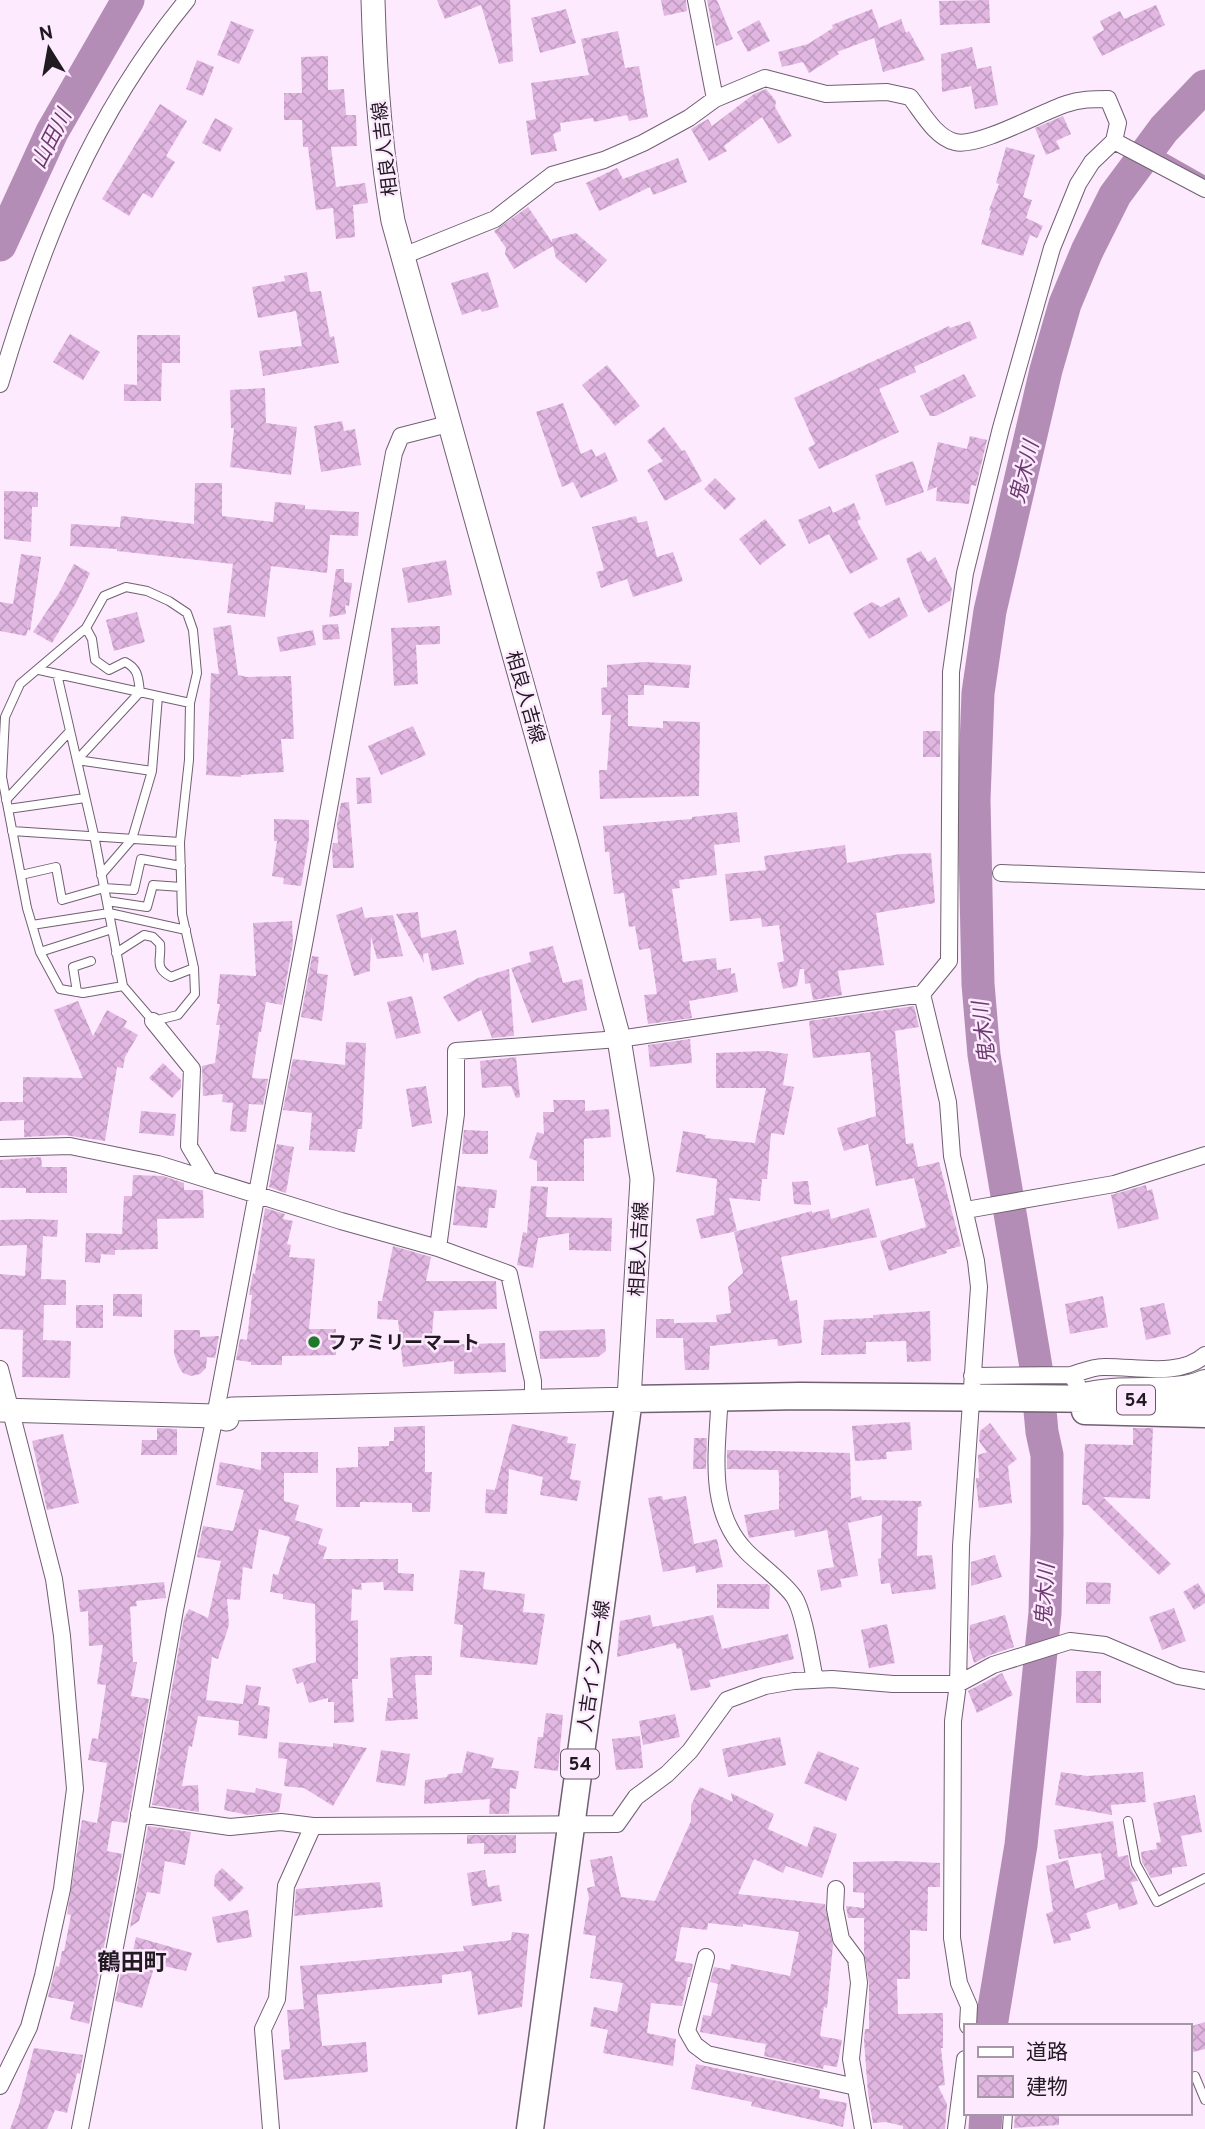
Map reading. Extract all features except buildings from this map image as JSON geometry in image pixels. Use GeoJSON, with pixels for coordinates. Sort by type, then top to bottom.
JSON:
{"type":"FeatureCollection","features":[{"type":"Feature","properties":{"kind":"highway"},"geometry":{"type":"LineString","coordinates":[[1075,1398],[1104,1393],[1180,1391],[1205,1385]]}},
{"type":"Feature","properties":{"kind":"main road","name":"相良人吉線"},"geometry":{"type":"LineString","coordinates":[[373,0],[375,79],[386,182],[402,256],[619,1039],[642,1179],[629,1405]]}},
{"type":"Feature","properties":{"kind":"main road","name":"54"},"geometry":{"type":"LineString","coordinates":[[629,1405],[972,1395],[1205,1402]]}},
{"type":"Feature","properties":{"kind":"main road","name":"54"},"geometry":{"type":"LineString","coordinates":[[629,1405],[719,1410],[972,1395]]}},
{"type":"Feature","properties":{"kind":"main road","name":"54"},"geometry":{"type":"LineString","coordinates":[[1075,1398],[1205,1414]]}},
{"type":"Feature","properties":{"kind":"main road"},"geometry":{"type":"LineString","coordinates":[[215,1416],[232,1409],[533,1402],[629,1405]]}},
{"type":"Feature","properties":{"kind":"main road"},"geometry":{"type":"LineString","coordinates":[[6,1410],[215,1416],[230,1420],[629,1405]]}},
{"type":"Feature","properties":{"kind":"main road","name":"人吉インター線"},"geometry":{"type":"LineString","coordinates":[[530,2129],[629,1405]]}},
{"type":"Feature","properties":{"kind":"street"},"geometry":{"type":"LineString","coordinates":[[0,384],[46,242],[75,174],[112,105],[187,0]]}},
{"type":"Feature","properties":{"kind":"street"},"geometry":{"type":"LineString","coordinates":[[696,0],[715,99]]}},
{"type":"Feature","properties":{"kind":"street"},"geometry":{"type":"LineString","coordinates":[[402,256],[495,219],[552,175],[604,160],[643,143],[689,118],[715,99],[765,78],[826,94],[887,92],[910,97],[937,132],[955,143],[972,142],[1085,98],[1108,99],[1118,123],[1115,142],[1092,162],[1078,184],[1052,248],[1001,428],[965,573],[951,672],[949,961],[922,994],[619,1039],[456,1051],[456,1114],[438,1248]]}},
{"type":"Feature","properties":{"kind":"street"},"geometry":{"type":"LineString","coordinates":[[1115,142],[1205,189]]}},
{"type":"Feature","properties":{"kind":"street"},"geometry":{"type":"LineString","coordinates":[[80,2129],[175,1610],[215,1416],[394,453],[401,436],[448,424]]}},
{"type":"Feature","properties":{"kind":"street"},"geometry":{"type":"LineString","coordinates":[[1001,873],[1205,881]]}},
{"type":"Feature","properties":{"kind":"street"},"geometry":{"type":"LineString","coordinates":[[922,994],[948,1102],[952,1156],[966,1210],[979,1287],[961,1546],[958,1684],[953,1721],[952,1938],[959,1983],[969,2006],[968,2024]]}},
{"type":"Feature","properties":{"kind":"street"},"geometry":{"type":"LineString","coordinates":[[153,1021],[192,1069],[189,1146],[208,1178]]}},
{"type":"Feature","properties":{"kind":"street"},"geometry":{"type":"LineString","coordinates":[[0,1148],[70,1146],[158,1164],[438,1248],[509,1274],[533,1381],[533,1402]]}},
{"type":"Feature","properties":{"kind":"street"},"geometry":{"type":"LineString","coordinates":[[966,1210],[1114,1184],[1205,1155]]}},
{"type":"Feature","properties":{"kind":"street"},"geometry":{"type":"LineString","coordinates":[[972,1395],[1075,1398],[1101,1367],[1156,1370],[1197,1362],[1205,1355]]}},
{"type":"Feature","properties":{"kind":"street"},"geometry":{"type":"LineString","coordinates":[[0,1369],[6,1410],[54,1579],[62,1636],[75,1789],[62,1889],[43,1976],[29,2027],[0,2086]]}},
{"type":"Feature","properties":{"kind":"street"},"geometry":{"type":"LineString","coordinates":[[719,1410],[715,1471],[726,1525],[745,1550],[795,1597],[815,1680]]}},
{"type":"Feature","properties":{"kind":"street"},"geometry":{"type":"LineString","coordinates":[[139,1814],[230,1827],[281,1822],[313,1826],[617,1824],[636,1797],[667,1774],[690,1751],[727,1700],[765,1686],[815,1680],[958,1684],[993,1665],[1070,1641],[1105,1645],[1178,1676],[1205,1681]]}},
{"type":"Feature","properties":{"kind":"street"},"geometry":{"type":"LineString","coordinates":[[271,2129],[262,2029],[277,1999],[286,1886],[313,1826]]}},
{"type":"Feature","properties":{"kind":"street"},"geometry":{"type":"LineString","coordinates":[[836,1889],[835,1909],[841,1939],[856,1959],[859,1983],[851,2059],[863,2129]]}},
{"type":"Feature","properties":{"kind":"street"},"geometry":{"type":"LineString","coordinates":[[706,1957],[687,2031],[695,2045],[707,2054],[856,2087]]}},
{"type":"Feature","properties":{"kind":"street"},"geometry":{"type":"LineString","coordinates":[[956,2129],[964,2067]]}},
{"type":"Feature","properties":{"kind":"lane"},"geometry":{"type":"LineString","coordinates":[[57,674],[94,835],[122,986],[153,1021],[178,1015],[195,994],[194,968],[182,914],[180,842],[189,760],[190,703],[197,673],[193,630],[187,613],[147,591],[126,587],[104,596],[86,628],[40,670],[20,684],[5,717],[2,777],[21,875],[40,952],[60,989],[83,993],[122,986]]}},
{"type":"Feature","properties":{"kind":"lane"},"geometry":{"type":"LineString","coordinates":[[86,628],[92,639],[95,660],[109,670],[125,662],[137,670],[141,692]]}},
{"type":"Feature","properties":{"kind":"lane"},"geometry":{"type":"LineString","coordinates":[[40,670],[190,703]]}},
{"type":"Feature","properties":{"kind":"lane"},"geometry":{"type":"LineString","coordinates":[[77,760],[141,692]]}},
{"type":"Feature","properties":{"kind":"lane"},"geometry":{"type":"LineString","coordinates":[[102,875],[132,839],[152,771],[158,696]]}},
{"type":"Feature","properties":{"kind":"lane"},"geometry":{"type":"LineString","coordinates":[[7,804],[70,731]]}},
{"type":"Feature","properties":{"kind":"lane"},"geometry":{"type":"LineString","coordinates":[[77,760],[152,771]]}},
{"type":"Feature","properties":{"kind":"lane"},"geometry":{"type":"LineString","coordinates":[[7,804],[85,798]]}},
{"type":"Feature","properties":{"kind":"lane"},"geometry":{"type":"LineString","coordinates":[[12,831],[180,842]]}},
{"type":"Feature","properties":{"kind":"lane"},"geometry":{"type":"LineString","coordinates":[[21,875],[56,867],[62,900],[104,888],[134,890],[141,859],[181,866]]}},
{"type":"Feature","properties":{"kind":"lane"},"geometry":{"type":"LineString","coordinates":[[107,901],[147,907],[153,885],[181,887]]}},
{"type":"Feature","properties":{"kind":"lane"},"geometry":{"type":"LineString","coordinates":[[32,925],[109,913],[186,930]]}},
{"type":"Feature","properties":{"kind":"lane"},"geometry":{"type":"LineString","coordinates":[[40,952],[112,929]]}},
{"type":"Feature","properties":{"kind":"lane"},"geometry":{"type":"LineString","coordinates":[[117,953],[144,935],[153,937],[160,944],[159,966],[164,973],[171,977],[194,968]]}},
{"type":"Feature","properties":{"kind":"lane"},"geometry":{"type":"LineString","coordinates":[[77,992],[73,967],[90,961]]}},
{"type":"Feature","properties":{"kind":"lane"},"geometry":{"type":"LineString","coordinates":[[1128,1821],[1136,1864],[1157,1902],[1205,1878]]}},
{"type":"Feature","properties":{"kind":"lane"},"geometry":{"type":"LineString","coordinates":[[1195,2076],[1205,2100]]}},
{"type":"Feature","properties":{"kind":"waterway","name":"山田川"},"geometry":{"type":"LineString","coordinates":[[0,245],[52,132],[128,0]]}},
{"type":"Feature","properties":{"kind":"waterway","name":"鬼木川"},"geometry":{"type":"LineString","coordinates":[[991,2024],[1021,1845],[1045,1613],[1047,1455],[1042,1432],[1036,1367],[984,1055],[978,984],[974,800],[978,693],[990,611],[1046,370],[1065,304],[1087,251],[1115,195],[1164,129],[1205,86]]}},
{"type":"Feature","properties":{"kind":"waterway"},"geometry":{"type":"LineString","coordinates":[[1150,147],[1205,178]]}},
{"type":"Feature","properties":{"kind":"waterway","name":"鬼木川"},"geometry":{"type":"LineString","coordinates":[[985,2129],[986,2115]]}},
{"type":"Feature","properties":{"kind":"place","name":"ファミリーマート"},"geometry":{"type":"Point","coordinates":[314,1342]}},
{"type":"Feature","properties":{"kind":"district","name":"鶴田町"},"geometry":{"type":"Point","coordinates":[132,1962]}}]}
